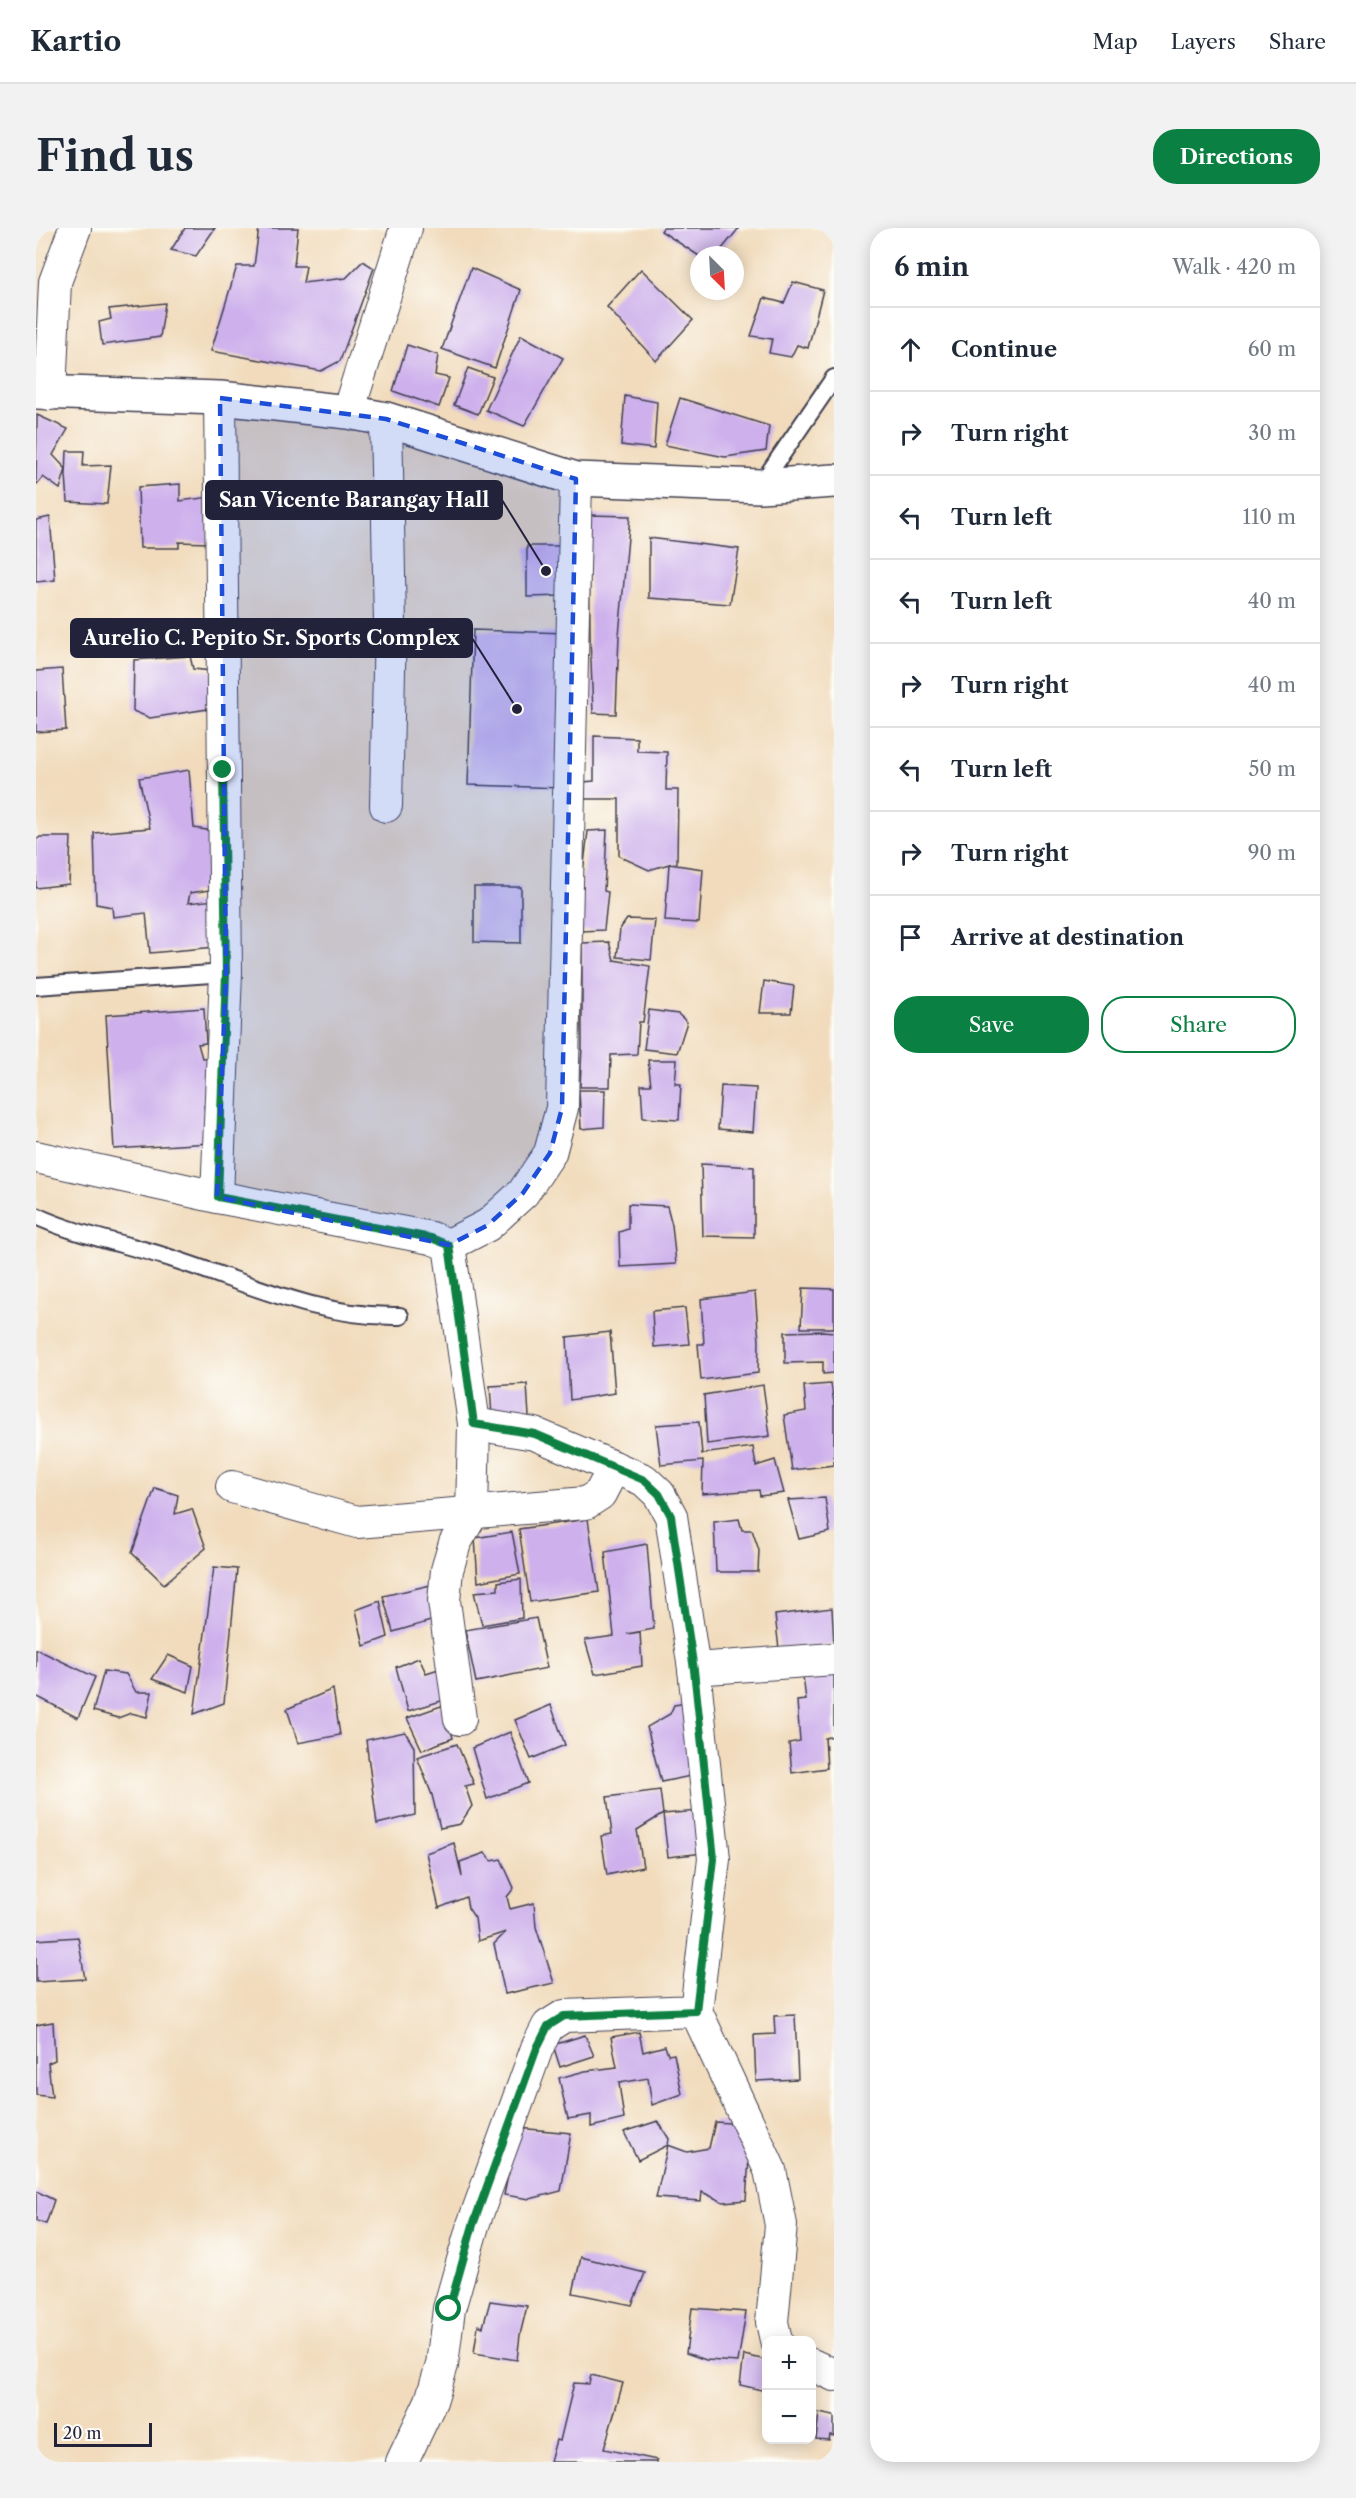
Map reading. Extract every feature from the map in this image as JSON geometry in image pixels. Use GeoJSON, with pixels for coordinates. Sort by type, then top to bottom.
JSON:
{"type":"FeatureCollection","features":[{"type":"Feature","properties":{"kind":"street"},"geometry":{"type":"LineString","coordinates":[[75,228],[55,282],[43,393],[219,398],[348,412],[386,419],[576,480],[760,486],[834,481]]}},
{"type":"Feature","properties":{"kind":"street"},"geometry":{"type":"LineString","coordinates":[[348,412],[406,228]]}},
{"type":"Feature","properties":{"kind":"street"},"geometry":{"type":"LineString","coordinates":[[218,1197],[226,974],[219,398]]}},
{"type":"Feature","properties":{"kind":"street"},"geometry":{"type":"LineString","coordinates":[[386,419],[390,625],[386,806]]}},
{"type":"Feature","properties":{"kind":"street"},"geometry":{"type":"LineString","coordinates":[[36,1157],[218,1197],[431,1238],[449,1245],[488,1224],[523,1193],[550,1153],[562,1108],[576,480]]}},
{"type":"Feature","properties":{"kind":"street"},"geometry":{"type":"LineString","coordinates":[[449,1245],[474,1424],[472,1514],[452,1552],[447,1570],[444,1601],[460,1719]]}},
{"type":"Feature","properties":{"kind":"street"},"geometry":{"type":"LineString","coordinates":[[474,1424],[535,1434],[644,1480],[659,1494],[671,1516],[694,1670],[714,1859],[696,2011],[770,2169],[781,2225],[772,2322],[775,2336]]}},
{"type":"Feature","properties":{"kind":"street"},"geometry":{"type":"LineString","coordinates":[[232,1487],[357,1522],[586,1503],[600,1494],[614,1467]]}},
{"type":"Feature","properties":{"kind":"street"},"geometry":{"type":"LineString","coordinates":[[694,1670],[834,1659]]}},
{"type":"Feature","properties":{"kind":"street"},"geometry":{"type":"LineString","coordinates":[[402,2462],[431,2401],[442,2365],[449,2309],[473,2225],[537,2048],[548,2026],[564,2016],[696,2011]]}},
{"type":"Feature","properties":{"kind":"street"},"geometry":{"type":"LineString","coordinates":[[816,2367],[834,2375]]}},
{"type":"Feature","properties":{"kind":"lane"},"geometry":{"type":"LineString","coordinates":[[760,486],[834,378]]}},
{"type":"Feature","properties":{"kind":"lane"},"geometry":{"type":"LineString","coordinates":[[36,986],[226,974]]}},
{"type":"Feature","properties":{"kind":"lane"},"geometry":{"type":"LineString","coordinates":[[36,1216],[61,1228],[118,1241],[200,1267],[277,1296],[342,1313],[373,1317],[400,1316]]}},
{"type":"Feature","properties":{"kind":"highlighted area"},"geometry":{"type":"Polygon","coordinates":[[[220,398],[386,419],[576,479],[562,1108],[550,1153],[523,1193],[488,1225],[449,1245],[217,1197],[226,973],[220,398]]]}},
{"type":"Feature","properties":{"kind":"building"},"geometry":{"type":"Polygon","coordinates":[[[185,228],[215,228],[196,256],[171,250],[185,228]]]}},
{"type":"Feature","properties":{"kind":"building"},"geometry":{"type":"Polygon","coordinates":[[[259,228],[298,228],[294,266],[306,266],[303,283],[346,278],[363,261],[374,268],[340,361],[321,371],[211,351],[237,266],[254,266],[259,228]]]}},
{"type":"Feature","properties":{"kind":"building"},"geometry":{"type":"Polygon","coordinates":[[[663,228],[739,228],[724,246],[690,246],[690,250],[661,231],[663,228]]]}},
{"type":"Feature","properties":{"kind":"building"},"geometry":{"type":"Polygon","coordinates":[[[471,268],[521,290],[495,368],[442,349],[471,268]]]}},
{"type":"Feature","properties":{"kind":"building"},"geometry":{"type":"Polygon","coordinates":[[[641,269],[693,320],[656,361],[607,307],[641,269]]]}},
{"type":"Feature","properties":{"kind":"building"},"geometry":{"type":"Polygon","coordinates":[[[793,282],[823,290],[808,348],[797,345],[791,357],[769,353],[772,339],[751,336],[764,298],[784,303],[793,282]]]}},
{"type":"Feature","properties":{"kind":"building"},"geometry":{"type":"Polygon","coordinates":[[[165,303],[160,337],[102,345],[99,322],[111,319],[109,309],[165,303]]]}},
{"type":"Feature","properties":{"kind":"building"},"geometry":{"type":"Polygon","coordinates":[[[521,335],[563,358],[524,426],[486,410],[521,335]]]}},
{"type":"Feature","properties":{"kind":"building"},"geometry":{"type":"Polygon","coordinates":[[[407,345],[438,355],[435,375],[449,378],[439,407],[393,391],[407,345]]]}},
{"type":"Feature","properties":{"kind":"building"},"geometry":{"type":"Polygon","coordinates":[[[468,368],[493,377],[478,414],[454,405],[468,368]]]}},
{"type":"Feature","properties":{"kind":"building"},"geometry":{"type":"Polygon","coordinates":[[[625,396],[657,402],[654,449],[621,445],[625,396]]]}},
{"type":"Feature","properties":{"kind":"building"},"geometry":{"type":"Polygon","coordinates":[[[680,398],[769,426],[766,451],[725,457],[665,445],[680,398]]]}},
{"type":"Feature","properties":{"kind":"building"},"geometry":{"type":"Polygon","coordinates":[[[37,415],[68,429],[53,455],[66,469],[60,489],[43,477],[36,485],[37,415]]]}},
{"type":"Feature","properties":{"kind":"building"},"geometry":{"type":"Polygon","coordinates":[[[67,451],[84,451],[83,466],[111,465],[107,504],[68,502],[67,451]]]}},
{"type":"Feature","properties":{"kind":"building"},"geometry":{"type":"Polygon","coordinates":[[[180,484],[180,501],[210,497],[208,543],[179,542],[179,548],[140,548],[138,487],[180,484]]]}},
{"type":"Feature","properties":{"kind":"building"},"geometry":{"type":"Polygon","coordinates":[[[589,515],[630,516],[619,635],[616,714],[593,713],[589,515]]]}},
{"type":"Feature","properties":{"kind":"building"},"geometry":{"type":"Polygon","coordinates":[[[50,517],[55,580],[36,582],[36,520],[50,517]]]}},
{"type":"Feature","properties":{"kind":"building"},"geometry":{"type":"Polygon","coordinates":[[[649,538],[739,549],[730,604],[649,598],[649,538]]]}},
{"type":"Feature","properties":{"kind":"building"},"geometry":{"type":"Polygon","coordinates":[[[527,546],[564,546],[564,596],[527,597],[527,546]]]}},
{"type":"Feature","properties":{"kind":"building"},"geometry":{"type":"Polygon","coordinates":[[[473,630],[567,633],[562,788],[468,785],[473,630]]]}},
{"type":"Feature","properties":{"kind":"building"},"geometry":{"type":"Polygon","coordinates":[[[190,656],[193,669],[212,671],[214,708],[150,718],[133,711],[134,660],[190,656]]]}},
{"type":"Feature","properties":{"kind":"building"},"geometry":{"type":"Polygon","coordinates":[[[62,669],[66,730],[36,732],[36,671],[62,669]]]}},
{"type":"Feature","properties":{"kind":"building"},"geometry":{"type":"Polygon","coordinates":[[[594,736],[637,738],[637,751],[667,752],[666,790],[678,790],[677,863],[649,870],[619,856],[619,799],[584,799],[583,782],[594,781],[594,736]]]}},
{"type":"Feature","properties":{"kind":"building"},"geometry":{"type":"Polygon","coordinates":[[[189,770],[194,828],[213,831],[216,889],[190,893],[188,903],[215,900],[216,947],[150,953],[146,913],[113,917],[112,907],[96,904],[94,833],[150,828],[139,778],[189,770]]]}},
{"type":"Feature","properties":{"kind":"building"},"geometry":{"type":"Polygon","coordinates":[[[607,830],[604,891],[608,892],[604,930],[580,931],[581,889],[588,831],[607,830]]]}},
{"type":"Feature","properties":{"kind":"building"},"geometry":{"type":"Polygon","coordinates":[[[40,837],[71,837],[69,884],[36,888],[36,840],[40,837]]]}},
{"type":"Feature","properties":{"kind":"building"},"geometry":{"type":"Polygon","coordinates":[[[669,864],[703,869],[699,923],[665,921],[669,864]]]}},
{"type":"Feature","properties":{"kind":"building"},"geometry":{"type":"Polygon","coordinates":[[[474,887],[521,887],[521,943],[474,942],[474,887]]]}},
{"type":"Feature","properties":{"kind":"building"},"geometry":{"type":"Polygon","coordinates":[[[627,919],[655,920],[651,960],[617,957],[620,929],[627,919]]]}},
{"type":"Feature","properties":{"kind":"building"},"geometry":{"type":"Polygon","coordinates":[[[609,942],[614,960],[650,966],[643,1022],[639,1022],[637,1054],[611,1055],[610,1087],[580,1087],[582,943],[609,942]]]}},
{"type":"Feature","properties":{"kind":"building"},"geometry":{"type":"Polygon","coordinates":[[[764,981],[794,986],[791,1013],[760,1013],[764,981]]]}},
{"type":"Feature","properties":{"kind":"building"},"geometry":{"type":"Polygon","coordinates":[[[204,1008],[206,1043],[198,1044],[202,1058],[220,1057],[220,1103],[204,1106],[210,1143],[114,1149],[106,1015],[204,1008]]]}},
{"type":"Feature","properties":{"kind":"building"},"geometry":{"type":"Polygon","coordinates":[[[649,1010],[678,1014],[687,1022],[677,1053],[644,1049],[649,1010]]]}},
{"type":"Feature","properties":{"kind":"building"},"geometry":{"type":"Polygon","coordinates":[[[648,1060],[677,1060],[675,1084],[681,1084],[679,1120],[643,1118],[641,1085],[651,1085],[648,1060]]]}},
{"type":"Feature","properties":{"kind":"building"},"geometry":{"type":"Polygon","coordinates":[[[721,1086],[756,1088],[753,1132],[718,1129],[721,1086]]]}},
{"type":"Feature","properties":{"kind":"building"},"geometry":{"type":"Polygon","coordinates":[[[579,1090],[605,1090],[604,1127],[581,1129],[579,1090]]]}},
{"type":"Feature","properties":{"kind":"building"},"geometry":{"type":"Polygon","coordinates":[[[701,1164],[754,1167],[754,1237],[703,1236],[701,1164]]]}},
{"type":"Feature","properties":{"kind":"building"},"geometry":{"type":"Polygon","coordinates":[[[628,1204],[667,1206],[672,1225],[676,1264],[620,1267],[619,1232],[628,1229],[628,1204]]]}},
{"type":"Feature","properties":{"kind":"building"},"geometry":{"type":"Polygon","coordinates":[[[803,1288],[834,1289],[834,1328],[801,1328],[803,1288]]]}},
{"type":"Feature","properties":{"kind":"building"},"geometry":{"type":"Polygon","coordinates":[[[755,1292],[759,1341],[758,1373],[701,1380],[698,1344],[704,1344],[701,1299],[755,1292]]]}},
{"type":"Feature","properties":{"kind":"building"},"geometry":{"type":"Polygon","coordinates":[[[685,1308],[689,1344],[654,1347],[652,1311],[685,1308]]]}},
{"type":"Feature","properties":{"kind":"building"},"geometry":{"type":"Polygon","coordinates":[[[610,1332],[615,1393],[570,1400],[567,1337],[610,1332]]]}},
{"type":"Feature","properties":{"kind":"building"},"geometry":{"type":"Polygon","coordinates":[[[785,1332],[834,1332],[834,1373],[823,1374],[823,1362],[785,1363],[785,1332]]]}},
{"type":"Feature","properties":{"kind":"building"},"geometry":{"type":"Polygon","coordinates":[[[527,1384],[529,1417],[492,1417],[490,1386],[527,1384]]]}},
{"type":"Feature","properties":{"kind":"building"},"geometry":{"type":"Polygon","coordinates":[[[831,1384],[834,1403],[834,1465],[792,1470],[784,1415],[806,1411],[804,1386],[831,1384]]]}},
{"type":"Feature","properties":{"kind":"building"},"geometry":{"type":"Polygon","coordinates":[[[763,1385],[770,1436],[707,1444],[704,1395],[763,1385]]]}},
{"type":"Feature","properties":{"kind":"building"},"geometry":{"type":"Polygon","coordinates":[[[699,1422],[702,1454],[753,1447],[756,1466],[775,1460],[784,1493],[760,1496],[759,1490],[702,1494],[703,1461],[661,1465],[656,1425],[699,1422]]]}},
{"type":"Feature","properties":{"kind":"building"},"geometry":{"type":"Polygon","coordinates":[[[155,1488],[178,1495],[175,1514],[192,1509],[206,1548],[164,1584],[132,1553],[155,1488]]]}},
{"type":"Feature","properties":{"kind":"building"},"geometry":{"type":"Polygon","coordinates":[[[825,1498],[830,1532],[799,1539],[788,1500],[825,1498]]]}},
{"type":"Feature","properties":{"kind":"building"},"geometry":{"type":"Polygon","coordinates":[[[588,1519],[599,1592],[530,1602],[519,1529],[588,1519]]]}},
{"type":"Feature","properties":{"kind":"building"},"geometry":{"type":"Polygon","coordinates":[[[739,1519],[742,1530],[752,1530],[759,1550],[758,1572],[716,1572],[714,1522],[739,1519]]]}},
{"type":"Feature","properties":{"kind":"building"},"geometry":{"type":"Polygon","coordinates":[[[512,1532],[520,1574],[478,1582],[475,1538],[512,1532]]]}},
{"type":"Feature","properties":{"kind":"building"},"geometry":{"type":"Polygon","coordinates":[[[647,1544],[654,1629],[627,1634],[640,1632],[642,1666],[595,1674],[585,1640],[614,1636],[605,1552],[647,1544]]]}},
{"type":"Feature","properties":{"kind":"building"},"geometry":{"type":"Polygon","coordinates":[[[214,1567],[237,1569],[224,1703],[194,1714],[214,1567]]]}},
{"type":"Feature","properties":{"kind":"building"},"geometry":{"type":"Polygon","coordinates":[[[521,1579],[522,1618],[482,1625],[474,1592],[498,1590],[498,1582],[521,1579]]]}},
{"type":"Feature","properties":{"kind":"building"},"geometry":{"type":"Polygon","coordinates":[[[435,1584],[441,1618],[393,1632],[383,1596],[435,1584]]]}},
{"type":"Feature","properties":{"kind":"building"},"geometry":{"type":"Polygon","coordinates":[[[380,1601],[388,1637],[364,1646],[356,1610],[380,1601]]]}},
{"type":"Feature","properties":{"kind":"building"},"geometry":{"type":"Polygon","coordinates":[[[832,1608],[834,1645],[779,1649],[775,1615],[832,1608]]]}},
{"type":"Feature","properties":{"kind":"building"},"geometry":{"type":"Polygon","coordinates":[[[536,1618],[547,1668],[476,1682],[465,1630],[536,1618]]]}},
{"type":"Feature","properties":{"kind":"building"},"geometry":{"type":"Polygon","coordinates":[[[36,1649],[95,1677],[78,1718],[36,1696],[36,1649]]]}},
{"type":"Feature","properties":{"kind":"building"},"geometry":{"type":"Polygon","coordinates":[[[168,1655],[193,1666],[188,1692],[152,1679],[168,1655]]]}},
{"type":"Feature","properties":{"kind":"building"},"geometry":{"type":"Polygon","coordinates":[[[419,1658],[426,1673],[448,1666],[451,1698],[408,1711],[396,1667],[419,1658]]]}},
{"type":"Feature","properties":{"kind":"building"},"geometry":{"type":"Polygon","coordinates":[[[834,1665],[834,1736],[825,1738],[827,1768],[792,1773],[789,1743],[800,1741],[797,1701],[806,1700],[802,1668],[834,1665]]]}},
{"type":"Feature","properties":{"kind":"building"},"geometry":{"type":"Polygon","coordinates":[[[104,1671],[126,1674],[136,1692],[152,1692],[147,1717],[131,1713],[118,1718],[93,1711],[104,1671]]]}},
{"type":"Feature","properties":{"kind":"building"},"geometry":{"type":"Polygon","coordinates":[[[333,1689],[340,1735],[298,1743],[287,1709],[333,1689]]]}},
{"type":"Feature","properties":{"kind":"building"},"geometry":{"type":"Polygon","coordinates":[[[687,1703],[696,1775],[661,1782],[647,1727],[670,1714],[674,1705],[687,1703]]]}},
{"type":"Feature","properties":{"kind":"building"},"geometry":{"type":"Polygon","coordinates":[[[444,1705],[453,1738],[422,1750],[407,1718],[444,1705]]]}},
{"type":"Feature","properties":{"kind":"building"},"geometry":{"type":"Polygon","coordinates":[[[551,1705],[565,1745],[531,1759],[515,1720],[551,1705]]]}},
{"type":"Feature","properties":{"kind":"building"},"geometry":{"type":"Polygon","coordinates":[[[405,1732],[414,1747],[415,1815],[377,1824],[366,1740],[405,1732]]]}},
{"type":"Feature","properties":{"kind":"building"},"geometry":{"type":"Polygon","coordinates":[[[510,1732],[528,1783],[487,1799],[472,1748],[510,1732]]]}},
{"type":"Feature","properties":{"kind":"building"},"geometry":{"type":"Polygon","coordinates":[[[457,1744],[474,1784],[465,1786],[472,1806],[460,1824],[440,1828],[432,1795],[417,1757],[457,1744]]]}},
{"type":"Feature","properties":{"kind":"building"},"geometry":{"type":"Polygon","coordinates":[[[660,1790],[663,1814],[637,1830],[643,1867],[607,1875],[601,1836],[612,1834],[607,1797],[660,1790]]]}},
{"type":"Feature","properties":{"kind":"building"},"geometry":{"type":"Polygon","coordinates":[[[699,1811],[704,1853],[668,1857],[663,1814],[699,1811]]]}},
{"type":"Feature","properties":{"kind":"building"},"geometry":{"type":"Polygon","coordinates":[[[454,1843],[462,1877],[460,1862],[485,1853],[492,1861],[501,1859],[514,1888],[507,1897],[510,1909],[534,1903],[536,1927],[554,1983],[505,1994],[494,1944],[506,1932],[478,1941],[475,1918],[468,1908],[466,1897],[439,1908],[426,1853],[454,1843]]]}},
{"type":"Feature","properties":{"kind":"building"},"geometry":{"type":"Polygon","coordinates":[[[78,1937],[85,1979],[36,1982],[36,1940],[78,1937]]]}},
{"type":"Feature","properties":{"kind":"building"},"geometry":{"type":"Polygon","coordinates":[[[795,2015],[798,2079],[756,2081],[754,2035],[775,2034],[774,2016],[795,2015]]]}},
{"type":"Feature","properties":{"kind":"building"},"geometry":{"type":"Polygon","coordinates":[[[53,2022],[55,2060],[48,2063],[52,2097],[36,2095],[36,2025],[53,2022]]]}},
{"type":"Feature","properties":{"kind":"building"},"geometry":{"type":"Polygon","coordinates":[[[639,2032],[643,2052],[665,2046],[668,2055],[674,2054],[682,2094],[652,2105],[648,2078],[619,2083],[624,2119],[591,2127],[591,2115],[568,2119],[559,2078],[585,2071],[617,2067],[611,2037],[639,2032]]]}},
{"type":"Feature","properties":{"kind":"building"},"geometry":{"type":"Polygon","coordinates":[[[585,2035],[594,2056],[560,2067],[553,2045],[585,2035]]]}},
{"type":"Feature","properties":{"kind":"building"},"geometry":{"type":"Polygon","coordinates":[[[658,2121],[669,2139],[668,2145],[638,2160],[624,2132],[658,2121]]]}},
{"type":"Feature","properties":{"kind":"building"},"geometry":{"type":"Polygon","coordinates":[[[715,2122],[743,2124],[750,2145],[746,2200],[723,2202],[702,2192],[701,2201],[656,2198],[668,2145],[687,2152],[709,2148],[715,2122]]]}},
{"type":"Feature","properties":{"kind":"building"},"geometry":{"type":"Polygon","coordinates":[[[518,2128],[571,2133],[561,2191],[530,2199],[504,2195],[518,2128]]]}},
{"type":"Feature","properties":{"kind":"building"},"geometry":{"type":"Polygon","coordinates":[[[36,2191],[54,2200],[46,2224],[36,2221],[36,2191]]]}},
{"type":"Feature","properties":{"kind":"building"},"geometry":{"type":"Polygon","coordinates":[[[581,2257],[645,2273],[632,2305],[573,2293],[581,2257]]]}},
{"type":"Feature","properties":{"kind":"building"},"geometry":{"type":"Polygon","coordinates":[[[490,2301],[527,2306],[517,2360],[474,2353],[478,2325],[483,2327],[490,2301]]]}},
{"type":"Feature","properties":{"kind":"building"},"geometry":{"type":"Polygon","coordinates":[[[692,2308],[746,2312],[738,2362],[706,2360],[686,2353],[692,2308]]]}},
{"type":"Feature","properties":{"kind":"building"},"geometry":{"type":"Polygon","coordinates":[[[744,2355],[762,2359],[762,2390],[740,2385],[744,2355]]]}},
{"type":"Feature","properties":{"kind":"building"},"geometry":{"type":"Polygon","coordinates":[[[591,2375],[623,2383],[604,2449],[657,2460],[656,2462],[550,2462],[556,2440],[560,2441],[574,2383],[589,2384],[591,2375]]]}},
{"type":"Feature","properties":{"kind":"building"},"geometry":{"type":"Polygon","coordinates":[[[819,2413],[834,2416],[834,2436],[830,2435],[829,2440],[816,2439],[819,2413]]]}},
{"type":"Feature","properties":{"kind":"place","name":"San Vicente Barangay Hall"},"geometry":{"type":"Point","coordinates":[546,571]}},
{"type":"Feature","properties":{"kind":"place","name":"Aurelio C. Pepito Sr. Sports Complex"},"geometry":{"type":"Point","coordinates":[517,709]}},
{"type":"Feature","properties":{"kind":"route"},"geometry":{"type":"LineString","coordinates":[[223,770],[226,974],[218,1197],[431,1238],[449,1245],[474,1424],[535,1434],[644,1480],[659,1494],[671,1516],[694,1670],[714,1859],[696,2011],[564,2016],[548,2026],[537,2048],[473,2225],[449,2309]]}}]}
